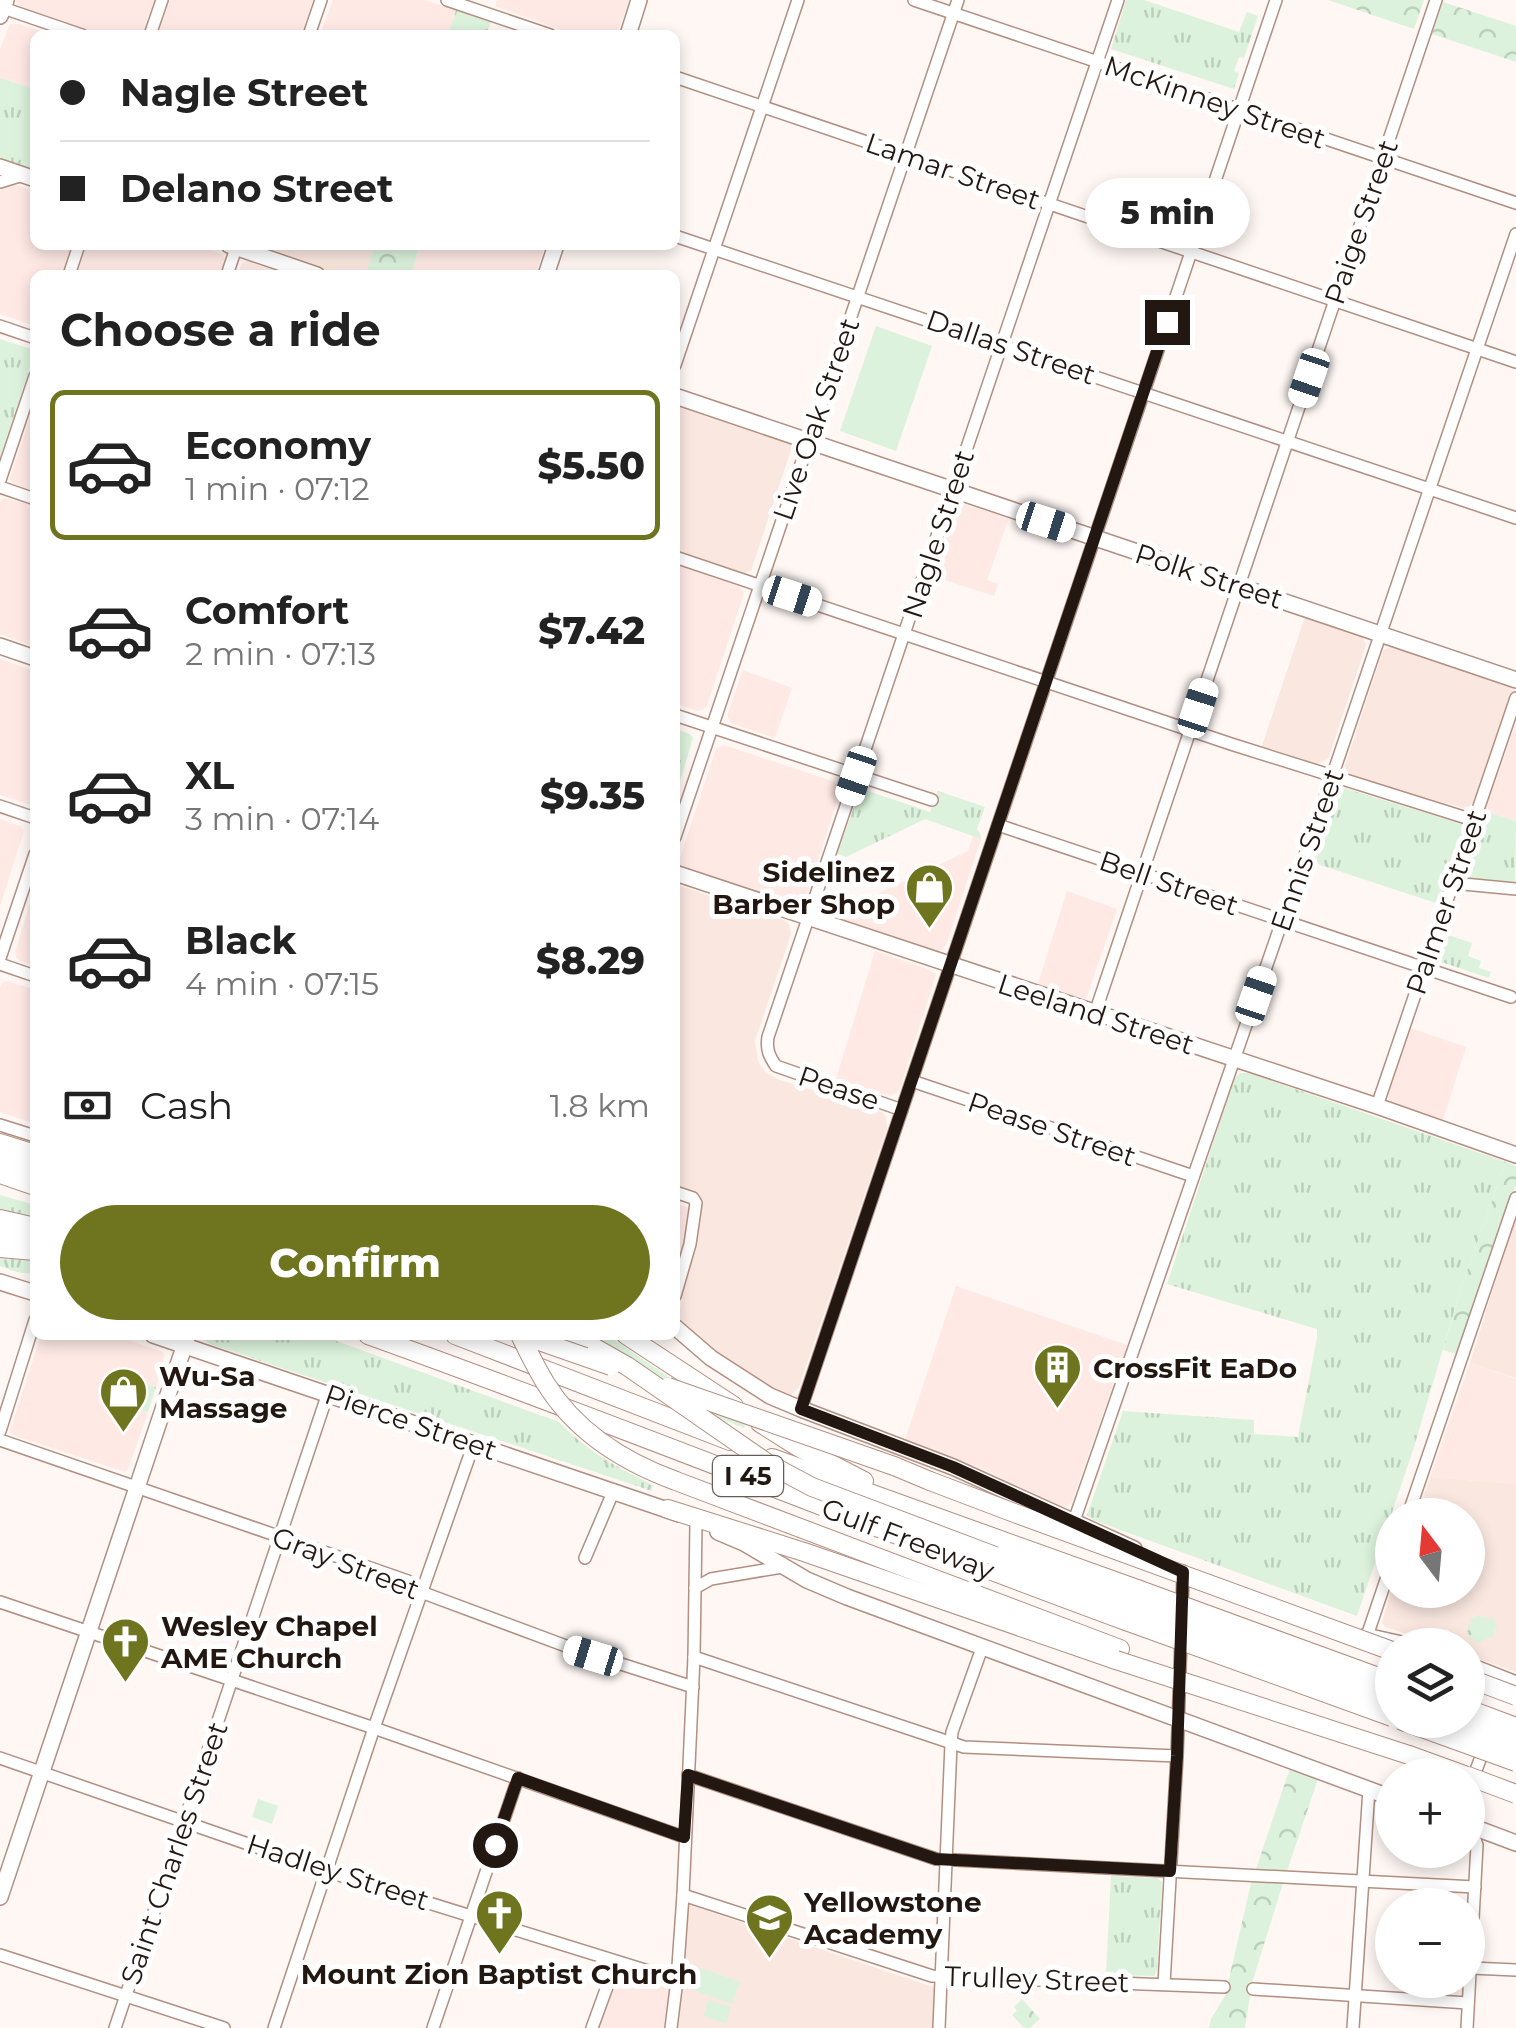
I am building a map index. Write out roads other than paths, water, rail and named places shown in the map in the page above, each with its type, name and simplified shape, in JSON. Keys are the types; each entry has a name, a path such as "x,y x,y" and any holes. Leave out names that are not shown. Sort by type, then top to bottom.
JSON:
{"highway":[{"path":"0,1143 30,1152"},
{"path":"0,1160 30,1169"},
{"path":"0,1174 30,1184"},
{"path":"0,1219 30,1226"},
{"path":"0,1233 30,1237"},
{"path":"0,1248 30,1251"},
{"name":"Gulf Freeway","path":"382,1340 544,1398 923,1546 1375,1677"},
{"name":"Gulf Freeway","path":"468,1340 794,1467 908,1506 1375,1710"},
{"path":"524,1340 545,1383 565,1410 633,1464 1118,1654"},
{"path":"535,1340 894,1466 1375,1645"},
{"name":"Gulf Freeway","path":"579,1340 644,1377 767,1464 812,1487 1375,1694"},
{"path":"634,1340 798,1447 908,1506"},
{"path":"654,1340 694,1380"},
{"path":"668,1509 1118,1654 1417,1758"},
{"path":"1485,1681 1514,1687"},
{"path":"1485,1715 1516,1726"},
{"path":"1485,1734 1516,1745"},
{"name":"Gulf Freeway","path":"1449,1738 1516,1762"},
{"path":"1485,1783 1516,1794"}],"main road":[{"path":"630,30 640,0"},
{"path":"0,167 29,177"},
{"path":"245,250 303,270"},
{"name":"Polk Street","path":"680,398 1516,680"},
{"path":"0,646 30,656"},
{"name":"Leeland Street","path":"680,875 1516,1155"},
{"path":"0,1282 30,1292"},
{"path":"680,1331 740,1378 801,1409 953,1467 1183,1572 1375,1638"},
{"path":"0,1897 186,1340"},
{"name":"Pierce Street","path":"186,1340 328,1394 668,1509 744,1543 782,1567 847,1597 1375,1792"},
{"path":"1485,1673 1514,1687"},
{"path":"1485,1830 1516,1843"}],"street":[{"path":"152,30 162,0"},
{"path":"311,30 321,0"},
{"path":"447,0 535,30"},
{"path":"680,351 798,0"},
{"name":"McKinney Street","path":"914,0 1516,203"},
{"name":"Live Oak Street","path":"680,822 958,0"},
{"name":"Nagle Street","path":"776,1066 769,1056 768,1036 1118,0"},
{"path":"801,1409 1276,0"},
{"name":"Paige Street","path":"1095,1013 1436,0"},
{"path":"3,8 67,30"},
{"name":"Lamar Street","path":"680,79 1516,362"},
{"path":"0,182 29,177"},
{"name":"Ennis Street","path":"1074,1522 1516,234"},
{"name":"Dallas Street","path":"680,238 1516,518"},
{"path":"0,326 30,336"},
{"path":"30,391 0,484 30,497"},
{"path":"680,560 1473,820"},
{"name":"Palmer Street","path":"1377,1106 1516,698"},
{"path":"680,716 932,800"},
{"path":"0,806 30,816"},
{"name":"Bell Street","path":"998,826 1511,998"},
{"path":"30,869 0,961 30,974"},
{"path":"1453,883 1516,889"},
{"name":"Pease","path":"776,1066 902,1110"},
{"name":"Pease Street","path":"912,1081 1193,1176"},
{"path":"0,1125 30,1134"},
{"path":"680,1194 696,1202 680,1279"},
{"path":"1414,1498 1516,1198"},
{"path":"0,1430 30,1336"},
{"name":"Saint Charles Street","path":"115,2028 328,1394"},
{"name":"Gray Street","path":"0,1440 408,1581 421,1592 574,1650 692,1687"},
{"path":"274,2028 474,1443"},
{"path":"585,1558 614,1490"},
{"path":"670,2028 683,1895 696,1523"},
{"path":"695,1588 711,1579 782,1567"},
{"path":"1164,1984 1183,1572"},
{"path":"0,1602 684,1837"},
{"path":"1368,1636 1377,1608"},
{"path":"939,2028 950,1744 982,1648"},
{"path":"694,1656 964,1748 1177,1756"},
{"path":"1483,1758 1514,1687"},
{"name":"Hadley Street","path":"0,1758 326,1871 677,1980"},
{"path":"688,1775 936,1859 1475,1887 1475,1868"},
{"path":"433,2028 518,1778"},
{"path":"1353,2028 1368,1789"},
{"name":"Trulley Street","path":"683,1895 923,1974 1224,1988"},
{"path":"0,1954 224,2028"},
{"path":"592,2028 616,1962"},
{"path":"1485,1969 1516,1970"},
{"path":"1253,1989 1468,2003"},
{"path":"1467,2028 1468,1998"}],"place":[{"name":"Sidelinez Barber Shop","path":"930,930"},
{"name":"CrossFit EaDo","path":"1058,1410"},
{"name":"Wu-Sa Massage","path":"124,1434"},
{"name":"Wesley Chapel AME Church","path":"126,1684"},
{"name":"Mount Zion Baptist Church","path":"499,1956"},
{"name":"Yellowstone Academy","path":"769,1960"}]}
